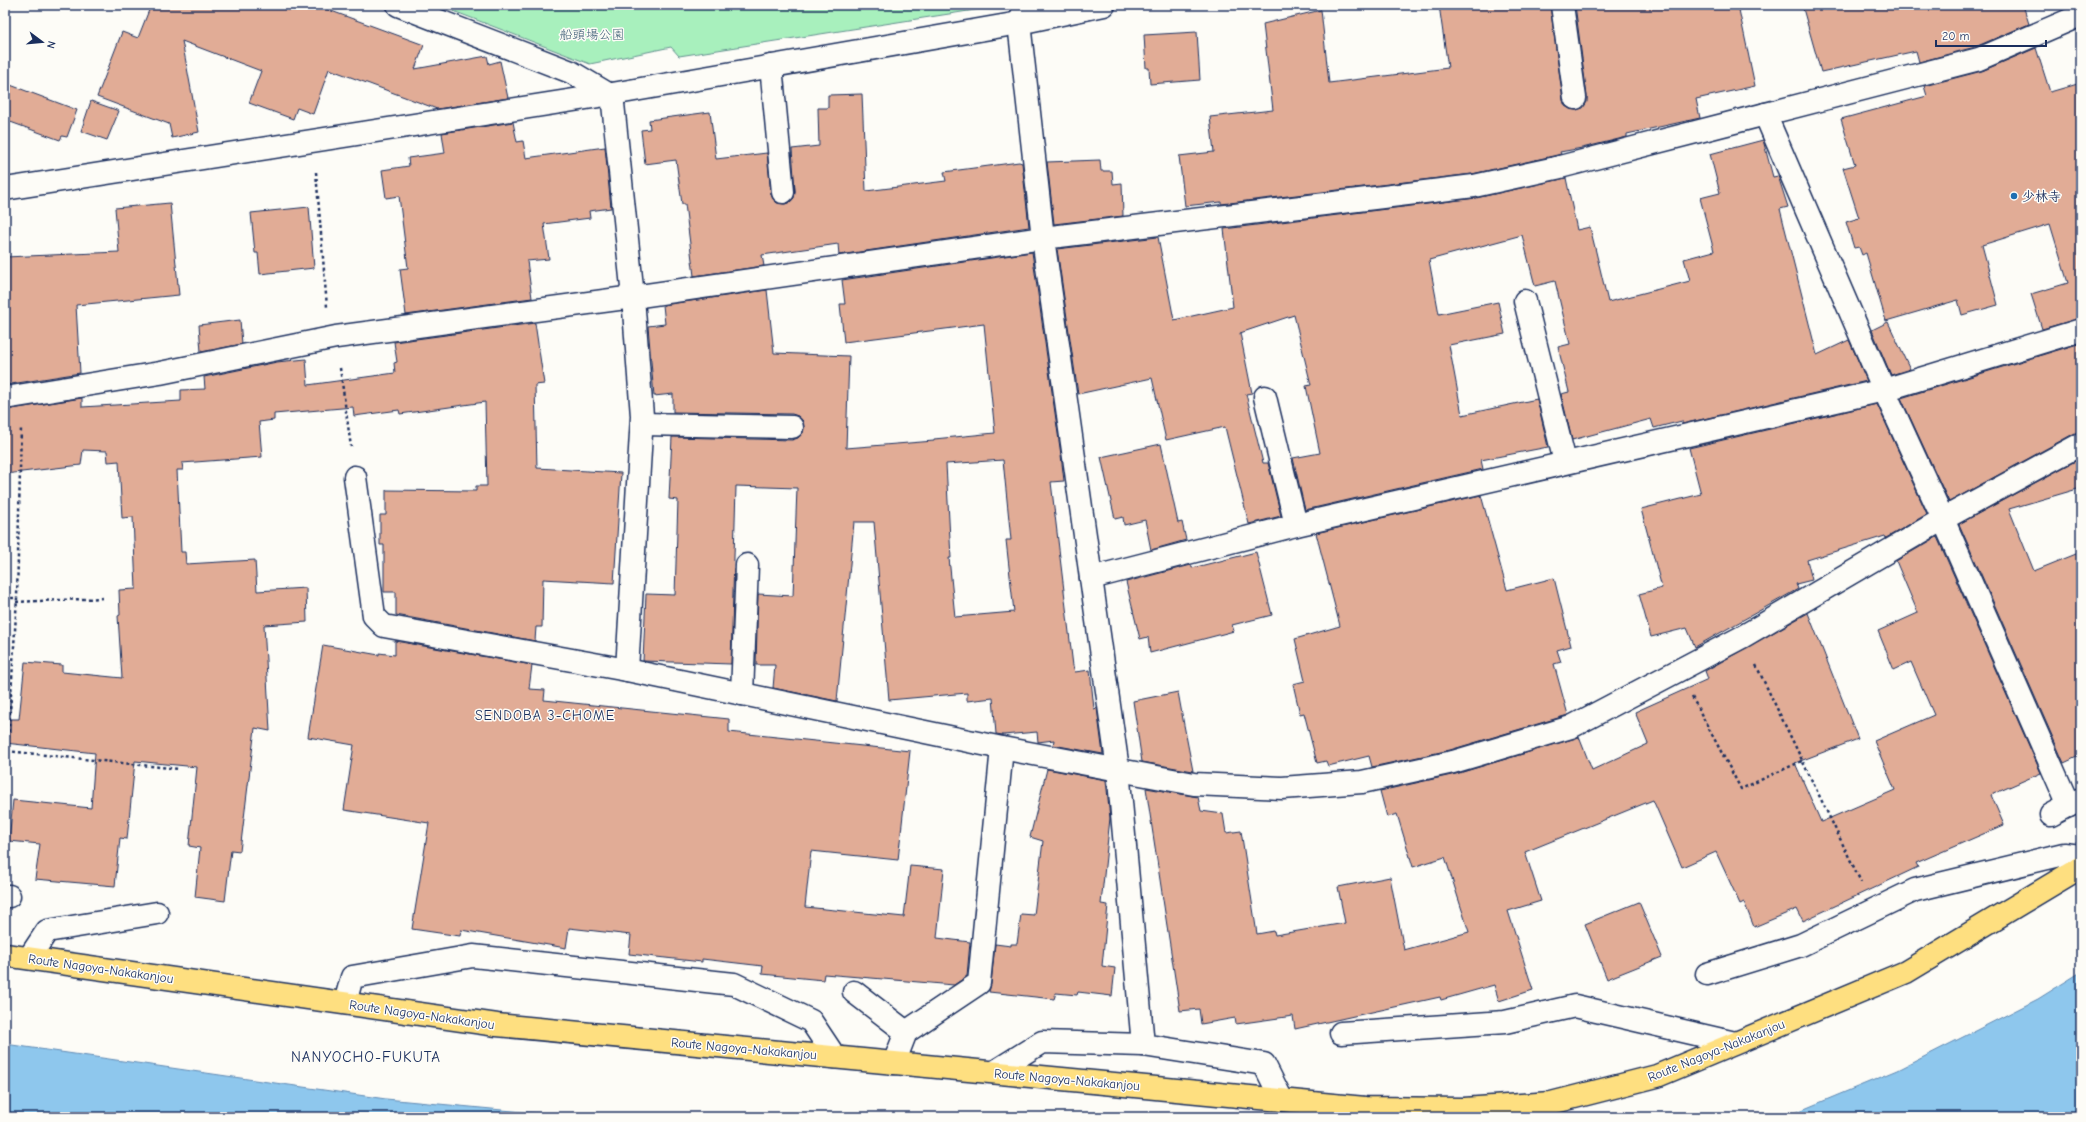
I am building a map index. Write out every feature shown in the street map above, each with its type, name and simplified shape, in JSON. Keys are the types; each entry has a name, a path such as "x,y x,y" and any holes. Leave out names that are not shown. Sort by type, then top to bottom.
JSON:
{"main road":[{"name":"Route Nagoya-Nakakanjou","path":"5,955 497,1025 1365,1108 1464,1109 1551,1103 1657,1076 1906,972 2081,867"}],"street":[{"path":"398,5 571,72 610,94"},
{"path":"5,189 610,94 771,66 1022,14 1104,5"},
{"path":"1562,5 1574,98"},
{"path":"1022,14 1043,238 1118,769 1143,1045"},
{"path":"14,397 160,373 333,338 633,298 1043,238 1474,186 1556,168 1979,59 2081,16"},
{"path":"771,66 784,192"},
{"path":"610,94 633,298 642,424 627,670"},
{"path":"1766,114 1884,390 1943,519 2067,807"},
{"path":"1524,301 1565,462"},
{"path":"1091,578 1296,524 1884,390 2081,330"},
{"path":"1265,397 1296,524"},
{"path":"642,424 792,427"},
{"path":"354,477 374,616 384,626 627,670 1002,748 1194,784 1282,788 1362,782 1453,762 1570,727 1742,637 1943,519 2081,444"},
{"path":"742,694 746,565"},
{"path":"894,1062 906,1032 979,983 1002,748"},
{"path":"1707,974 1801,945 1914,890 2064,854 2081,856"},
{"path":"29,958 47,931 156,913"},
{"path":"345,1003 352,977 473,956 734,984 811,1021 835,1057"},
{"path":"854,992 906,1032"},
{"path":"1341,1033 1505,1022 1575,1006 1735,1043"},
{"path":"994,1072 1042,1042 1143,1045 1264,1064 1282,1100"}],"path":[{"path":"313,140 333,338 354,477"},
{"path":"5,792 17,600 14,397"},
{"path":"5,598 17,600 105,598"},
{"path":"1742,637 1874,909"},
{"path":"1679,671 1742,789 1802,761"},
{"path":"7,751 179,769"}],"green space":[{"name":"船頭場公園","path":"438,5 997,5 994,7 679,56 671,47 590,64"}],"water":[{"path":"2081,972 2081,1117 1785,1117 1898,1070 2038,999"},
{"path":"5,1044 386,1099 576,1117 5,1117"}],"building":[{"path":"151,5 315,5 424,45 415,69 487,56 489,64 500,61 508,98 437,109 329,69 313,114 297,108 293,119 249,103 261,71 182,41 199,132 172,138 169,124 97,97 122,32 138,38"},
{"path":"1439,5 1550,5 1563,100 1565,106 1576,110 1583,108 1587,102 1587,96 1575,5 1738,5 1755,86 1696,99 1700,118 1627,134 1627,137 1560,152 1561,154 1553,156 1472,174 1221,204 1221,202 1185,206 1179,156 1214,152 1210,117 1273,110 1263,24 1321,10 1329,83 1448,68"},
{"path":"1802,5 2023,5 2029,24 1975,47 1919,62 1916,51 1821,72"},
{"path":"1197,32 1200,80 1150,84 1149,68 1146,68 1144,35"},
{"path":"2036,48 2050,92 2081,83 2081,318 2042,329 2031,294 2068,283 2050,224 1982,245 1998,305 1962,315 1958,300 1886,321 1866,253 1862,255 1859,247 1854,248 1846,222 1859,218 1843,168 1855,165 1841,119 1927,96 1924,86 1982,71"},
{"path":"5,83 77,110 67,137 62,136 60,140 5,120"},
{"path":"862,94 866,191 946,181 944,172 1019,162 1022,163 1029,227 839,255 838,244 762,255 764,266 694,276 685,204 682,204 676,160 645,164 641,130 650,129 649,120 710,112 716,159 767,153 771,194 777,203 785,204 794,198 795,191 792,149 819,146 818,108 828,108 828,95"},
{"path":"91,101 119,111 107,140 81,131"},
{"path":"513,122 517,142 523,141 526,158 605,147 611,208 589,211 590,218 544,224 549,259 527,261 532,298 406,315 400,269 408,268 399,196 386,198 382,170 409,166 408,158 445,153 442,133"},
{"path":"1763,140 1773,177 1778,176 1788,207 1780,209 1817,355 1849,340 1867,381 1682,424 1682,421 1654,428 1651,419 1572,440 1561,394 1569,392 1558,347 1570,344 1555,281 1535,286 1522,235 1429,260 1439,314 1498,302 1505,334 1449,345 1462,415 1537,399 1548,447 1481,460 1483,469 1305,510 1293,458 1320,453 1306,386 1311,385 1294,315 1240,333 1252,393 1246,394 1263,463 1268,463 1281,516 1249,524 1225,427 1166,440 1152,378 1078,394 1057,249 1158,237 1174,320 1233,307 1224,229 1476,198 1566,178 1577,230 1590,227 1608,302 1690,281 1684,259 1714,251 1700,198 1720,193 1710,154"},
{"path":"1100,160 1101,171 1112,171 1113,184 1122,183 1123,216 1054,224 1047,162"},
{"path":"170,203 179,295 76,305 80,373 5,385 5,257 119,252 115,208"},
{"path":"309,207 314,268 260,274 258,253 255,253 251,213"},
{"path":"1032,252 1064,481 1051,482 1073,666 1075,672 1090,670 1094,709 1097,708 1103,754 1053,745 1054,740 1038,742 1037,732 1003,735 996,734 993,698 967,701 967,693 889,700 874,522 854,522 837,701 773,688 775,665 756,665 758,594 793,596 797,488 736,486 731,664 643,661 646,594 675,595 678,500 669,499 672,437 792,440 798,438 803,433 804,428 803,421 798,416 792,414 673,412 673,394 654,396 648,326 665,324 663,305 767,290 774,353 849,356 846,448 934,441 934,439 995,433 984,324 844,342 840,304 845,304 842,280","holes":["1003,460 1011,540 1006,540 1014,612 955,617 949,558 951,558 946,464"]},
{"path":"240,320 242,344 201,352 199,325"},
{"path":"1888,322 1910,369 1891,375 1872,330"},
{"path":"535,323 544,384 535,385 537,468 621,473 614,583 543,579 542,627 536,627 535,641 396,615 396,592 384,592 384,545 380,545 380,515 386,515 386,490 476,491 476,486 487,486 485,402 400,414 399,410 354,416 353,407 274,414 274,420 259,422 262,457 182,463 183,470 177,470 181,552 185,552 186,564 255,560 257,591 306,588 307,622 264,625 270,731 255,728 240,851 231,850 225,901 195,897 200,848 189,846 197,767 135,761 127,839 120,838 115,886 35,879 40,844 9,841 13,800 91,808 95,753 5,743 5,719 19,719 25,662 62,665 62,672 122,678 118,616 120,615 119,590 136,589 133,517 122,518 119,461 108,462 107,451 83,450 81,465 5,474 5,410 82,398 82,407 181,401 181,390 205,389 204,377 277,362 306,359 308,385 395,373 394,363 397,362 394,342"},
{"path":"2081,343 2081,432 2075,433 1949,502 1901,398"},
{"path":"1877,404 1927,514 1886,538 1885,536 1807,560 1812,580 1796,584 1798,589 1695,647 1687,628 1651,637 1639,594 1662,588 1641,509 1701,494 1689,448"},
{"path":"1161,444 1178,523 1182,522 1186,540 1151,550 1145,520 1124,525 1123,517 1115,519 1101,457"},
{"path":"2081,458 2081,488 2009,509 2034,571 2081,552 2081,755 2064,763 1959,524"},
{"path":"1481,495 1507,590 1554,578 1571,646 1557,650 1561,662 1554,664 1568,715 1450,750 1372,767 1369,756 1328,766 1326,761 1317,763 1304,713 1300,714 1293,684 1305,681 1295,639 1340,626 1316,533"},
{"path":"1937,537 2041,773 1991,795 2004,825 1916,863 1918,867 1803,921 1797,909 1754,927 1744,902 1740,904 1716,852 1682,867 1653,800 1525,852 1541,901 1508,911 1533,990 1499,1001 1494,985 1441,1000 1440,997 1295,1029 1293,1016 1236,1024 1235,1018 1201,1024 1199,1009 1180,1011 1146,788 1198,797 1201,811 1223,814 1226,833 1241,831 1257,934 1274,931 1275,935 1345,923 1338,887 1390,877 1404,950 1469,932 1445,857 1413,867 1397,814 1387,817 1380,791 1456,774 1579,737 1592,770 1648,744 1635,712 1708,679 1705,671 1808,613 1858,739 1795,763 1821,822 1895,790 1874,741 1934,715 1911,662 1894,670 1878,631 1918,613 1896,561"},
{"path":"1256,552 1272,615 1232,625 1234,631 1150,653 1148,637 1140,639 1126,582 1191,565 1192,568"},
{"path":"395,641 532,665 529,689 545,690 544,700 729,719 729,732 910,751 898,860 811,851 805,907 904,917 910,866 944,869 937,938 970,942 967,976 954,985 824,974 823,980 762,974 763,966 702,959 702,962 629,954 631,935 569,928 566,948 461,930 460,936 412,929 429,823 344,810 354,745 308,737 323,645 379,655 379,653 395,655"},
{"path":"1178,692 1193,771 1142,762 1133,701"},
{"path":"1047,769 1106,780 1110,818 1101,904 1108,905 1102,966 1115,968 1112,996 1078,992 1077,995 1056,993 1054,999 989,992 995,944 1011,946 1011,944 1017,944 1021,914 1034,915 1043,841 1030,837"},
{"path":"1639,902 1662,957 1607,979 1585,924"}],"place":[{"name":"少林寺","path":"2014,196"}],"district":[{"name":"SENDOBA 3-CHOME","path":"545,715"},
{"name":"NANYOCHO-FUKUTA","path":"366,1057"}]}
